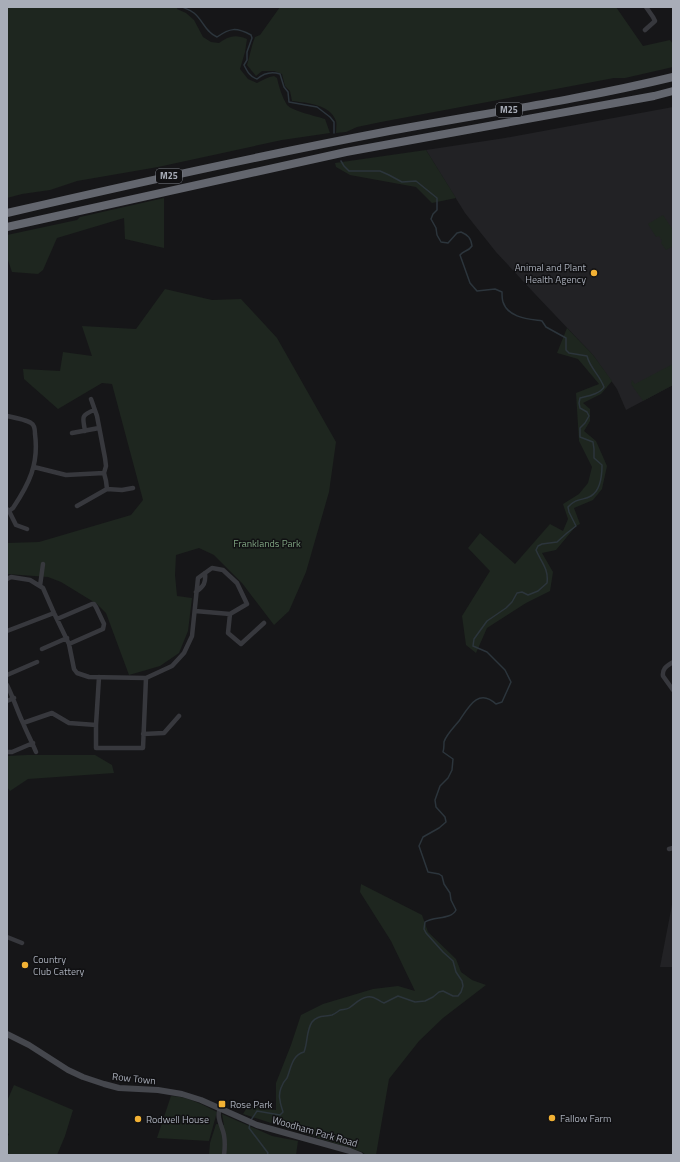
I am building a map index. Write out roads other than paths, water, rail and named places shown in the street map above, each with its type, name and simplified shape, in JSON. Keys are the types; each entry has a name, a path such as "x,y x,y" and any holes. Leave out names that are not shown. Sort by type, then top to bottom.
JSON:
{"highway":[{"name":"M25","path":"7,213 177,174 332,142 596,94 673,78"},
{"name":"M25","path":"7,227 346,152 673,91"}],"street":[{"path":"645,30 655,22 654,17 646,7"},
{"path":"91,399 97,416 106,466 104,473 107,489"},
{"path":"85,431 83,417 85,414 94,410"},
{"path":"7,416 31,423 34,426 36,441 34,467 30,480 13,508 8,510 16,525 27,529"},
{"path":"72,433 99,428"},
{"path":"34,467 66,475 104,473"},
{"path":"77,506 107,489 122,490 133,488"},
{"path":"40,586 43,564"},
{"path":"7,579 30,580 42,588 67,638 74,669 77,673 89,677 146,678 172,666 184,653 192,636 194,612 196,592 198,578 212,568 223,570 237,583 247,604 230,614 194,612"},
{"path":"196,592 203,586 205,573"},
{"path":"57,619 90,604 94,604 96,607 104,624 103,629 69,644"},
{"path":"7,631 54,613"},
{"path":"230,614 228,633 241,644 264,623"},
{"path":"42,650 67,638"},
{"path":"7,675 37,662"},
{"path":"673,662 666,666 663,671 663,676 673,690"},
{"path":"99,677 96,748 143,748 146,678"},
{"path":"7,685 14,698 36,752"},
{"path":"7,701 14,698"},
{"path":"23,723 52,712 69,723 96,725"},
{"path":"143,734 164,733 180,716"},
{"path":"7,752 12,752 33,743"},
{"path":"7,937 22,943"},
{"name":"Row Town","path":"7,1034 29,1045 68,1070 97,1082 119,1088 158,1090 176,1093 201,1100 220,1108"},
{"path":"220,1108 218,1119 224,1134 224,1155"},
{"name":"Woodham Park Road","path":"220,1108 257,1125 360,1155"}],"waterway":[{"path":"182,7 194,13 207,29 217,37 230,30 237,30 251,35 252,38 247,52 247,60 244,65 249,74 257,79 268,73 280,74 284,87 288,92 289,102 317,107 334,122 334,133"},
{"path":"251,1120 257,1111 280,1115 283,1112 280,1103 281,1088 287,1078 294,1059 304,1052 309,1029 312,1022 316,1018 332,1015 340,1010 348,1009 360,1000 367,997 374,997 384,1003 398,996 415,1002 425,1001 443,991 453,996 458,996 461,992 463,986 462,981 456,972 453,961 443,952 424,929 425,922 446,917 454,913 456,910 442,876 428,872 419,846 423,837 439,828 446,822 445,817 436,807 435,800 440,786 448,778 452,770 453,759 443,752 444,742 448,734 474,701 479,698 484,698 490,699 496,704 502,702 511,682 505,670 487,652 473,646 474,639 487,621 506,608 512,602 517,593 522,592 528,595 538,591 547,583 546,570 536,550 538,546 542,544 557,542 576,526 568,507 577,500 591,496 599,486 602,473 602,465 594,458 593,442 580,437 580,428 589,416 587,412 580,408 580,398 597,393 604,387 600,378 590,364 587,356 569,353 566,350 566,338 546,327 542,321 514,315 509,311 503,302 502,292 495,289 477,291 470,283 460,255 472,246 470,239 461,232 457,233 448,243 441,242 431,219 437,210 437,198 416,181 402,182 380,171 349,171 341,161"},
{"path":"250,1124 249,1128 268,1153 267,1155"}],"place":[{"name":"Animal and Plant Health Agency","path":"594,273"},
{"name":"Country Club Cattery","path":"25,965"},
{"name":"Rose Park","path":"222,1104"},
{"name":"Fallow Farm","path":"552,1118"},
{"name":"Rodwell House","path":"138,1119"}],"park label":[{"name":"Franklands Park","path":"267,543"}]}
